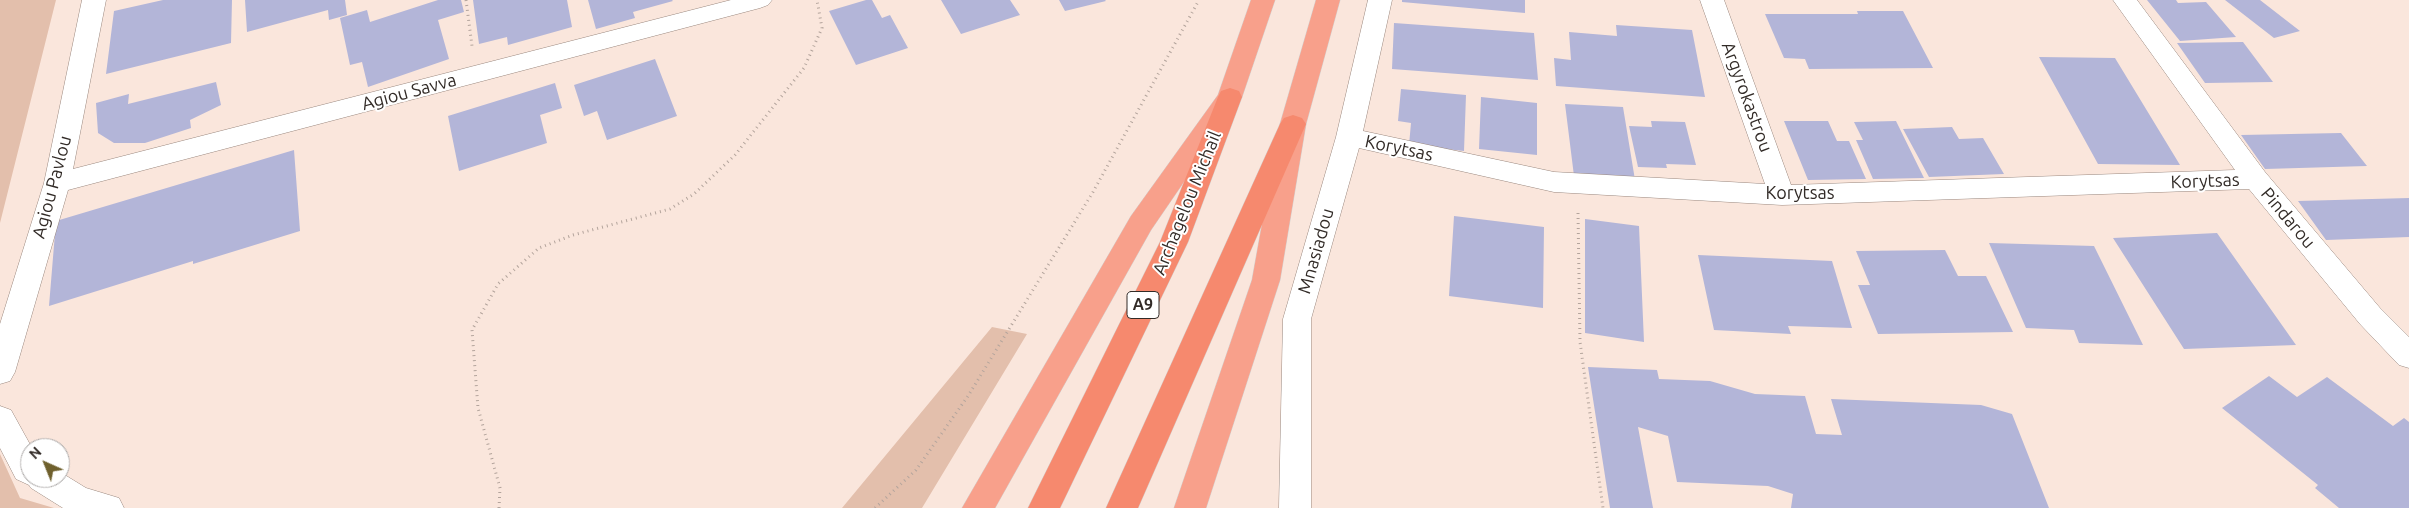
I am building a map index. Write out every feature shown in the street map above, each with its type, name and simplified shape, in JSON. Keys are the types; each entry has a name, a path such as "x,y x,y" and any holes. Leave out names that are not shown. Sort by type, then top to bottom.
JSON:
{"highway":[{"name":"Archagelou Michail","path":"1044,508 1174,242 1230,97 1263,0"},
{"path":"1190,508 1266,280 1293,124 1328,0"},
{"path":"978,508 1141,223 1230,97"},
{"path":"1122,508 1293,124"}],"street":[{"name":"Agiou Pavlou","path":"0,372 57,183 94,0"},
{"name":"Agiou Savva","path":"57,183 760,0"},
{"name":"Mnasiadou","path":"1295,508 1297,319 1349,137 1380,0"},
{"name":"Argyrokastrou","path":"1712,0 1782,195"},
{"name":"Pindarou","path":"2125,0 2256,179 2370,316 2409,356"},
{"name":"Korytsas","path":"1349,137 1554,182 1782,195 2256,179"},
{"path":"0,419 20,456"},
{"path":"58,488 79,501 108,508"}],"path":[{"path":"466,0 476,74"},
{"path":"499,508 500,488 478,408 472,330 498,284 539,248 573,235 670,209 694,194 735,155 804,68 822,28 817,0"},
{"path":"874,508 916,470 968,396 1093,192 1199,0"},
{"path":"1577,184 1580,342 1603,508"}],"shaded area":[{"path":"0,0 56,0 0,223"},
{"path":"992,327 1027,334 922,508 842,508"},
{"path":"0,454 20,498 54,508 0,508"}],"building":[{"path":"163,0 232,0 231,43 106,74 114,11"},
{"path":"245,0 345,0 347,15 329,20 328,10 247,32"},
{"path":"438,0 461,0 464,12 438,20 449,59 368,87 362,62 350,65 340,18 367,10 370,22"},
{"path":"473,0 567,0 572,27 508,45 507,37 479,44"},
{"path":"588,0 673,1 633,12 635,18 596,29"},
{"path":"872,0 882,18 890,15 908,48 856,65 829,11"},
{"path":"941,0 1010,0 1020,15 961,34"},
{"path":"1059,0 1105,0 1106,1 1065,11"},
{"path":"1402,0 1525,0 1525,13 1402,2"},
{"path":"2147,0 2176,0 2178,3 2206,2 2236,37 2180,41"},
{"path":"2225,0 2260,0 2300,31 2274,38"},
{"path":"1857,11 1903,11 1933,68 1809,69 1805,59 1784,58 1765,14 1858,14"},
{"path":"1394,23 1534,33 1538,80 1392,69"},
{"path":"1616,25 1692,30 1705,97 1556,86 1554,58 1571,60 1569,32 1617,36"},
{"path":"2243,42 2273,82 2205,83 2177,43"},
{"path":"2039,57 2115,58 2180,165 2098,164"},
{"path":"655,59 677,116 607,140 597,111 584,116 574,85"},
{"path":"216,82 221,105 190,120 191,128 145,143 114,143 98,133 96,103 129,94 128,104"},
{"path":"555,83 562,108 540,115 547,143 459,171 448,116"},
{"path":"1401,89 1466,95 1464,151 1409,145 1411,123 1398,121"},
{"path":"1481,97 1537,103 1537,155 1479,149"},
{"path":"1565,104 1623,107 1635,180 1574,176"},
{"path":"1651,121 1685,122 1696,165 1666,164 1667,168 1638,167 1629,126 1652,127"},
{"path":"1784,121 1828,121 1837,141 1849,141 1866,179 1808,180"},
{"path":"1896,121 1924,178 1873,179 1856,140 1863,140 1854,122"},
{"path":"1952,127 1959,139 1983,138 2004,174 1929,177 1903,129"},
{"path":"2341,133 2367,166 2265,169 2241,135"},
{"path":"294,150 300,231 193,264 193,261 49,306 56,221"},
{"path":"2409,198 2409,237 2326,240 2298,201"},
{"path":"1454,216 1544,227 1543,308 1449,296"},
{"path":"1585,219 1639,226 1644,342 1585,333"},
{"path":"2217,233 2296,345 2184,349 2113,238"},
{"path":"1989,243 2094,246 2143,345 2079,343 2074,330 2026,328"},
{"path":"1945,250 1958,276 1986,276 2013,332 1878,334 1858,285 1870,285 1856,251"},
{"path":"1698,255 1832,261 1852,328 1788,326 1791,334 1714,330"},
{"path":"1588,367 1657,370 1659,379 1710,381 1755,394 1805,396 1816,434 1842,435 1831,399 1981,405 2012,414 2049,508 1791,508 1793,494 1768,486 1677,482 1668,436 1638,427 1653,508 1610,508"},
{"path":"2269,376 2297,397 2327,377 2393,426 2404,418 2409,422 2409,508 2339,508 2315,488 2318,485 2222,408"}]}
